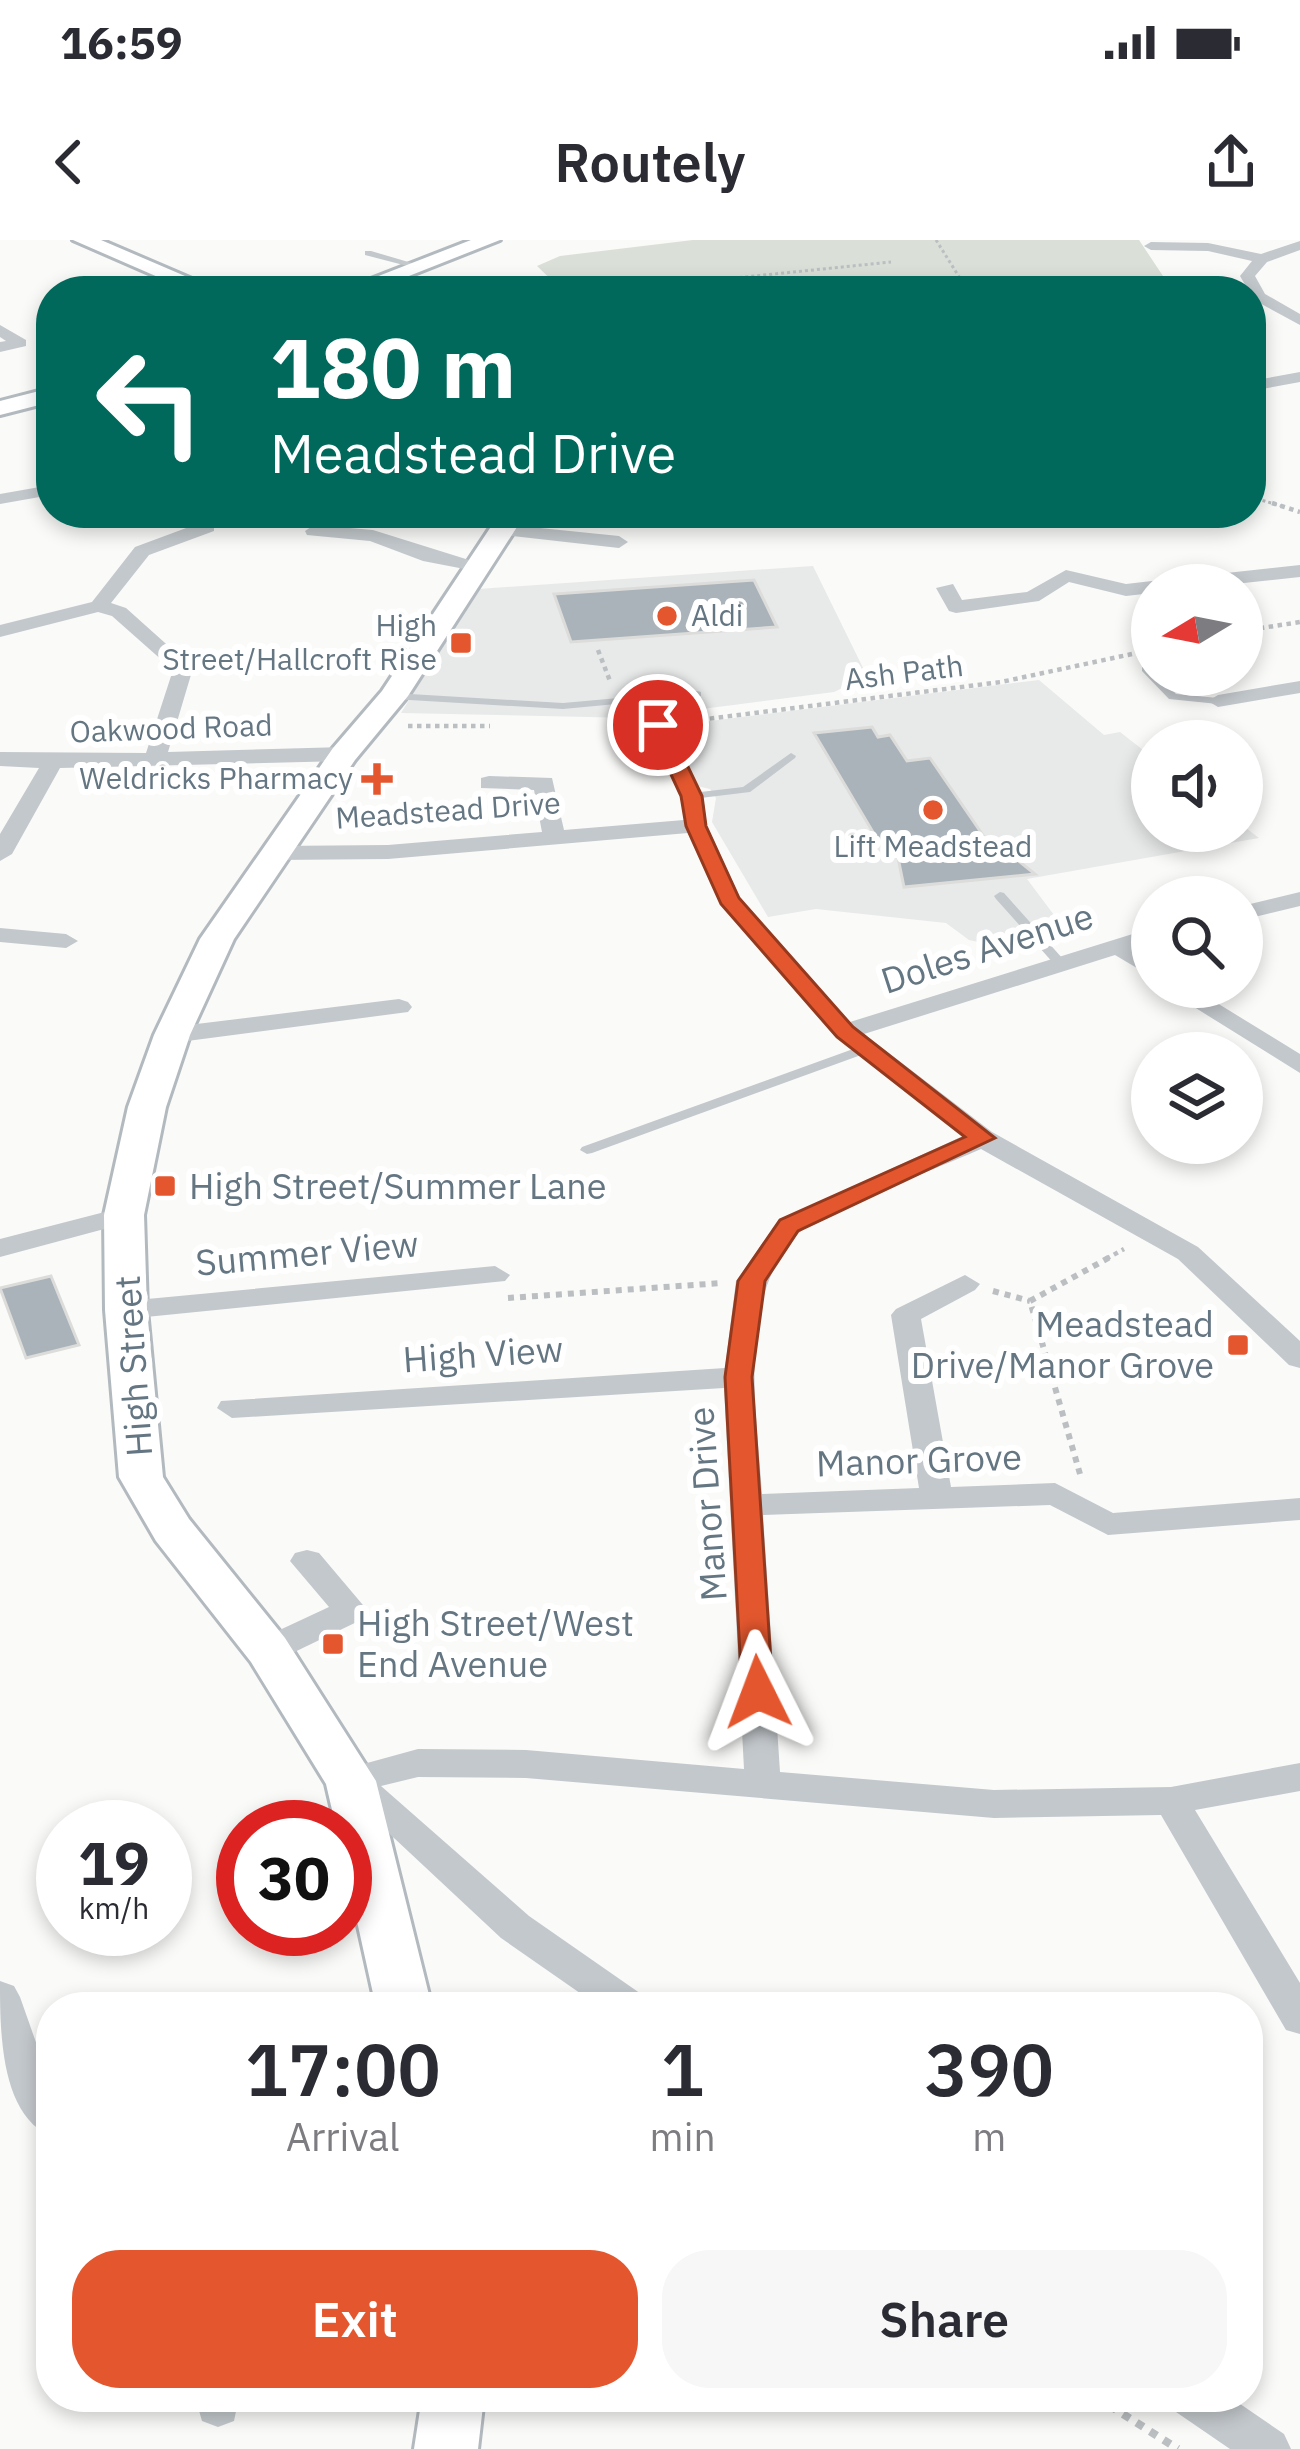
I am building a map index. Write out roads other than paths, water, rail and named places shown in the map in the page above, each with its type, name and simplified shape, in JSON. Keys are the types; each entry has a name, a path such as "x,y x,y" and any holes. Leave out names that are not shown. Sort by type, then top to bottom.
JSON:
{"main road":[{"path":"83,240 172,276"},
{"path":"391,276 490,240"},
{"path":"0,408 36,399"},
{"name":"High Street","path":"400,1992 351,1781 268,1650 172,1530 141,1477 126,1310 124,1215 147,1107 172,1036 217,939 344,754 393,696 502,528"},
{"path":"446,2449 451,2412"}],"street":[{"path":"1247,276 1262,259 1300,245"},
{"path":"1151,246 1208,247 1262,259"},
{"path":"1266,300 1300,297"},
{"path":"1266,302 1300,320"},
{"path":"0,330 20,343 0,347"},
{"path":"1266,384 1300,377"},
{"path":"1266,388 1300,402"},
{"path":"0,500 36,493"},
{"path":"99,606 131,557 146,543 204,528"},
{"path":"544,528 619,542"},
{"path":"314,531 373,536 430,556 475,565"},
{"path":"1263,576 1300,572"},
{"path":"946,588 956,608 1032,597 1066,576 1131,589"},
{"path":"0,631 99,606 119,613 183,668 184,683 160,730 155,760"},
{"path":"1218,701 1300,687"},
{"path":"658,725 692,796 696,826 729,900 856,1040 982,1138 1188,1252 1300,1358"},
{"name":"Oakwood Road","path":"0,759 52,762 344,754"},
{"path":"0,854 52,762"},
{"path":"489,783 544,783 554,838"},
{"name":"Meadstead Drive","path":"276,853 388,852 696,826"},
{"path":"1263,909 1300,899"},
{"path":"0,934 66,941"},
{"name":"Doles Avenue","path":"856,1040 1060,962 1131,940"},
{"path":"1116,944 1131,955"},
{"path":"172,1036 399,1007"},
{"path":"1208,1008 1300,1065"},
{"name":"Manor Drive","path":"763,1786 739,1377 752,1281 789,1226 982,1138"},
{"path":"0,1248 124,1215"},
{"name":"Summer View","path":"126,1310 495,1274"},
{"path":"937,1498 906,1316 965,1284"},
{"name":"High View","path":"232,1408 739,1377"},
{"name":"Manor Grove","path":"747,1505 1054,1493 1108,1524 1300,1509"},
{"path":"268,1650 351,1611 307,1561"},
{"path":"351,1781 418,1763 504,1763 994,1804 1171,1801 1300,1777"},
{"path":"351,1781 515,1927 608,1992"},
{"path":"1171,1801 1300,2018"},
{"path":"0,1997 25,2080 36,2096"},
{"path":"1214,2412 1268,2449"}],"lane":[{"path":"368,253 418,266"},
{"path":"393,696 563,706 697,694"},
{"path":"1172,696 1218,701"},
{"path":"692,796 746,790 791,756"},
{"path":"1000,896 1060,962"},
{"path":"587,1150 856,1040"}],"place":[{"name":"Aldi","path":"667,616"},
{"name":"High Street/Hallcroft Rise","path":"461,643"},
{"name":"Weldricks Pharmacy","path":"377,779"},
{"name":"Lift Meadstead","path":"933,810"},
{"name":"High Street/Summer Lane","path":"165,1186"},
{"name":"Meadstead Drive/Manor Grove","path":"1238,1345"},
{"name":"High Street/West End Avenue","path":"333,1644"}]}
